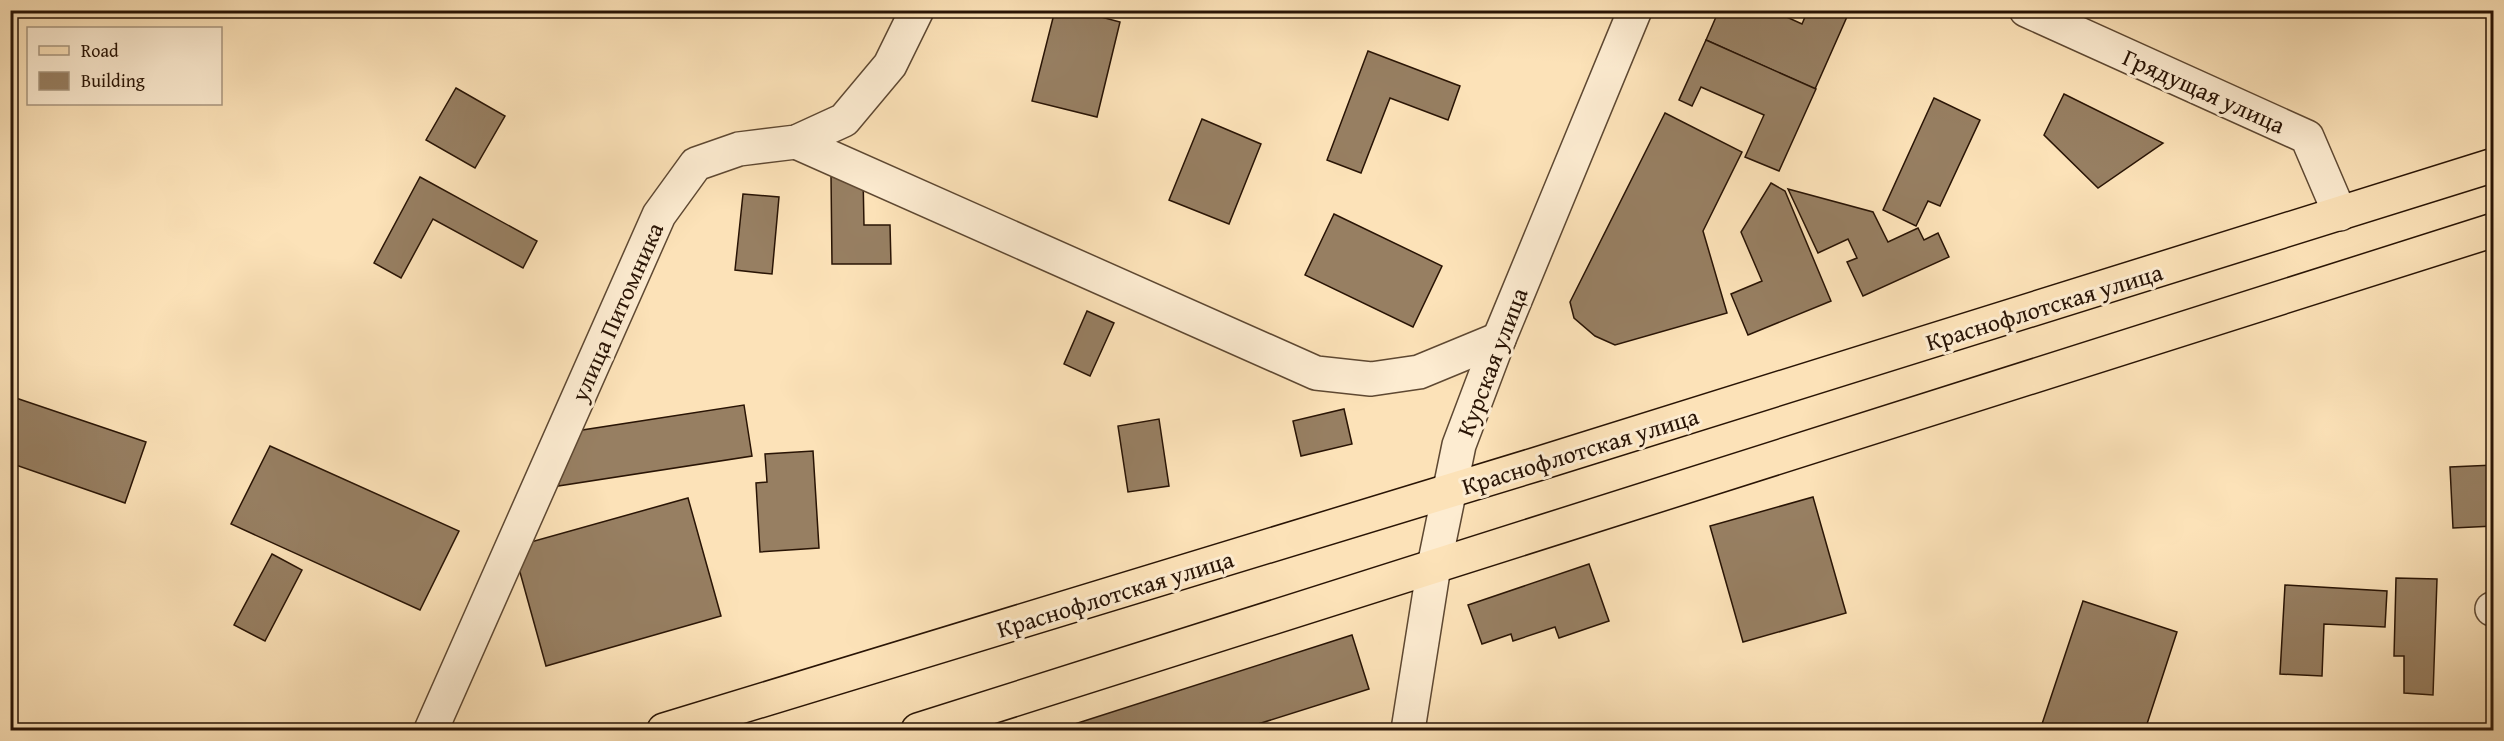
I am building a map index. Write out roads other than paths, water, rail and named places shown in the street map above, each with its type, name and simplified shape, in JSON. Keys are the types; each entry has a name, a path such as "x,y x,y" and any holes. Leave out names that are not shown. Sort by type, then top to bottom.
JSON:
{"main road":[{"name":"Краснофлотская улица","path":"664,730 1448,492 2493,165"},
{"path":"918,730 2493,230"}],"street":[{"name":"улица Питомника","path":"431,730 659,215 696,164 739,149 796,142 844,120 890,65 918,10"},
{"name":"Курская улица","path":"1408,730 1434,566 1459,445 1499,339 1635,10"},
{"name":"Грядущая улица","path":"2026,10 2307,137 2340,214"},
{"path":"796,142 1316,373 1371,379 1419,372 1499,339"}]}
